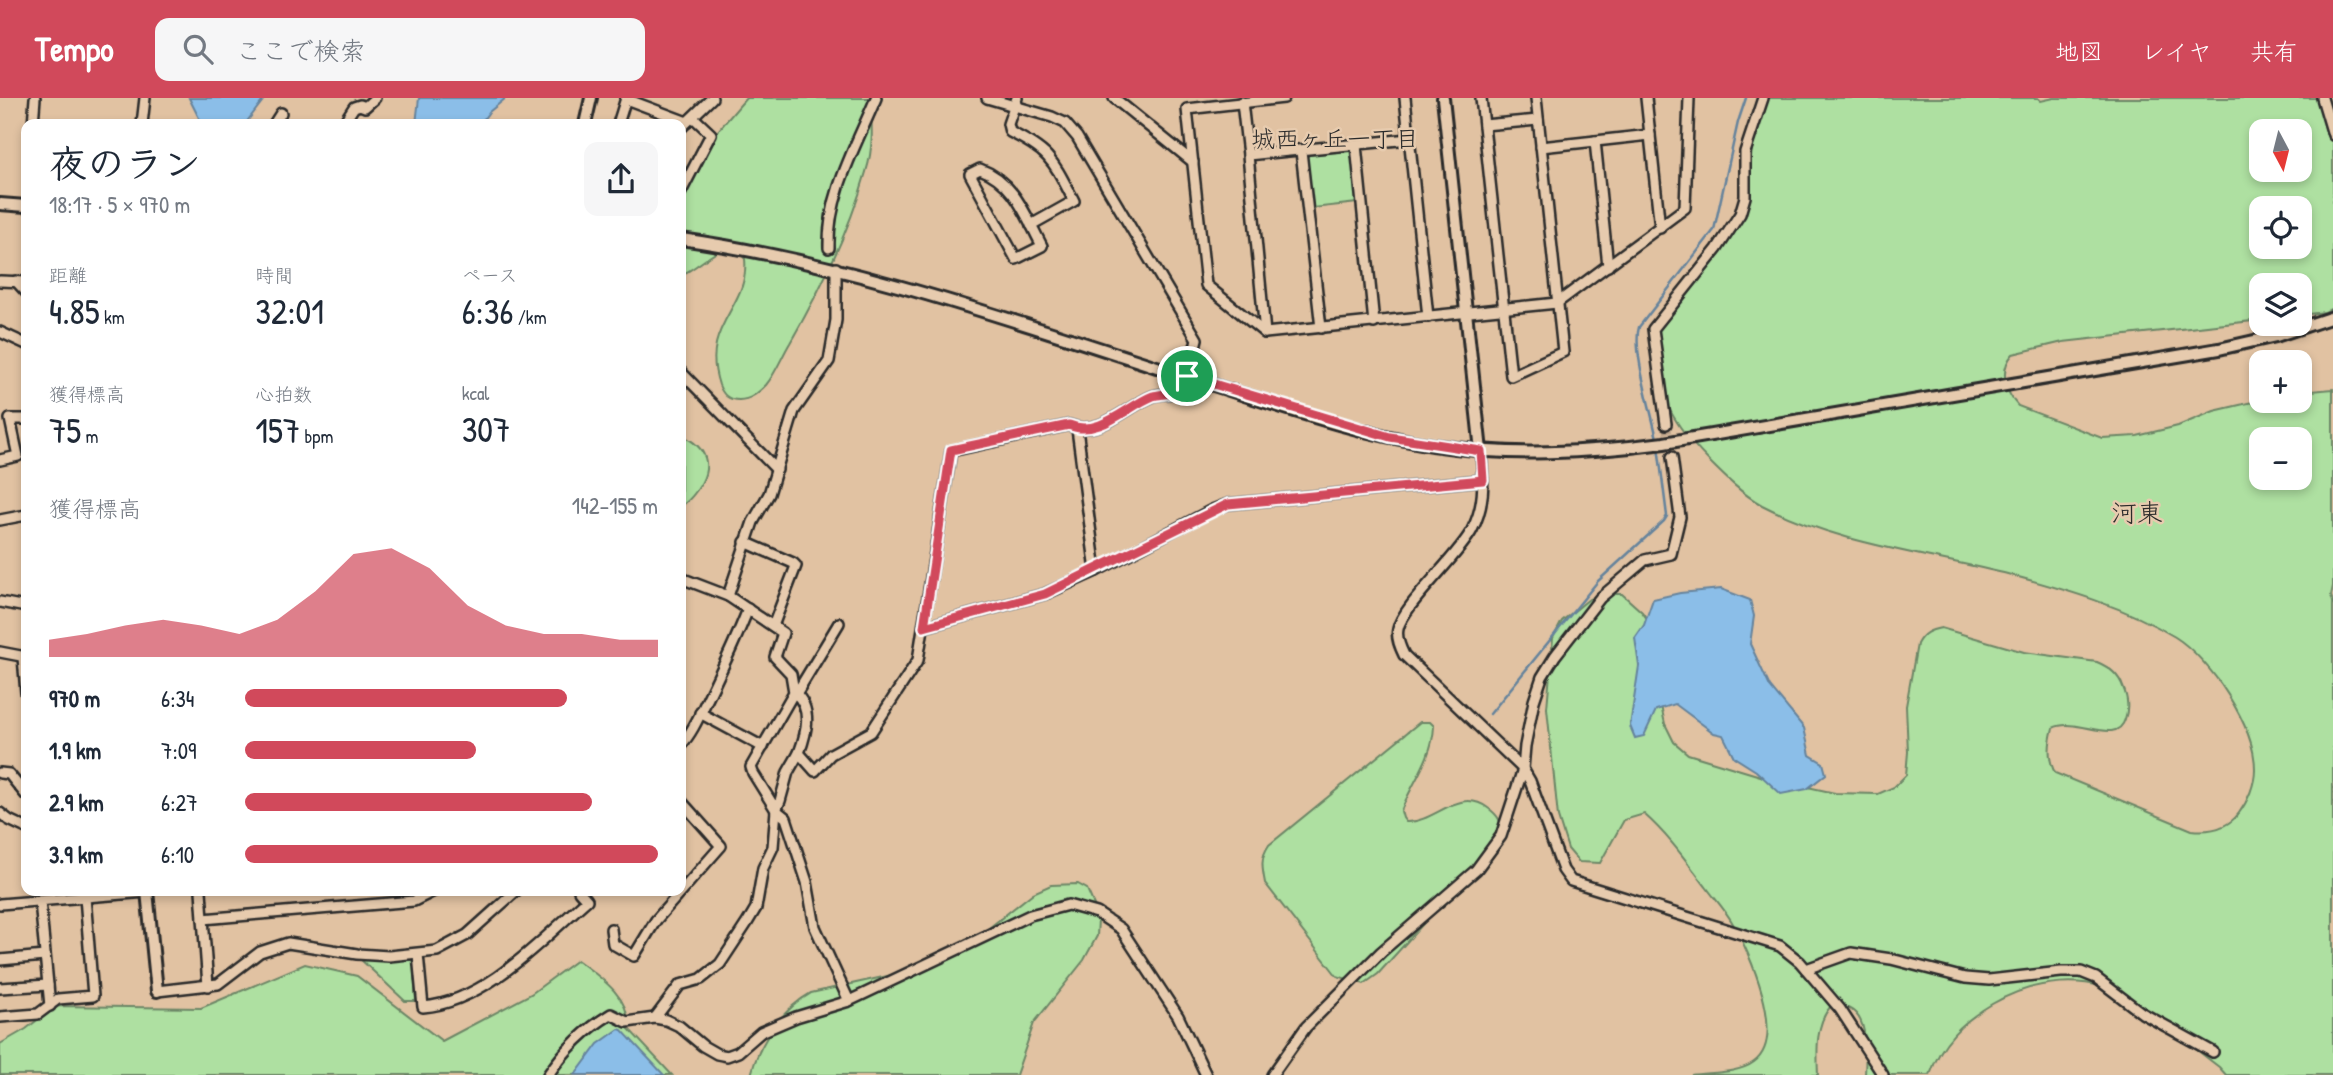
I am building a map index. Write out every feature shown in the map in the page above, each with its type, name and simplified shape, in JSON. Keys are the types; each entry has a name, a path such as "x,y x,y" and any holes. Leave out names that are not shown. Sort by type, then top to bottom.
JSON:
{"street":[{"path":"33,119 35,98"},
{"path":"143,119 145,98"},
{"path":"347,119 354,107 365,107 374,98"},
{"path":"586,119 591,98"},
{"path":"686,182 711,134 687,122 712,98"},
{"path":"829,248 828,226 832,206 876,98"},
{"path":"799,753 815,771 831,754 871,732 918,660 951,450 1069,425 1077,429 1097,426 1150,398 1178,392 1187,376 1197,339 1077,137 1065,123 1015,102 988,98"},
{"path":"1114,98 1193,162"},
{"path":"1186,98 1206,285 1265,333 1557,303 1685,208 1689,98"},
{"path":"1187,108 1284,98"},
{"path":"1405,98 1428,317"},
{"path":"1443,98 1484,494 1472,530 1402,618 1397,635 1404,655 1523,769 1563,870 1571,881 1780,946 1806,969 1840,1009 1882,1075"},
{"path":"1481,98 1511,376 1563,352 1536,98"},
{"path":"1646,98 1660,228"},
{"path":"1666,424 1653,329 1717,249 1740,214 1745,197 1745,152 1763,98"},
{"path":"2322,98 2333,135"},
{"path":"620,119 626,99 679,119"},
{"path":"1015,102 1008,124 1010,132 1041,148 1054,162 1074,201 1031,225"},
{"path":"1242,102 1265,333"},
{"path":"277,119 281,113"},
{"path":"1484,125 1538,120"},
{"path":"1541,147 1650,135"},
{"path":"1248,155 1409,139"},
{"path":"1595,141 1608,267"},
{"path":"1356,145 1374,323"},
{"path":"1301,150 1321,328"},
{"path":"980,169 993,173 1006,183 1031,225 1042,246 1016,259 970,174 980,169"},
{"path":"0,205 21,206"},
{"path":"686,240 741,247 881,280 1390,437 1481,451 1530,454 1571,453 1664,443 2207,352 2276,336 2333,317"},
{"path":"728,596 753,522 769,494 794,411 829,361 836,320 836,268"},
{"path":"0,281 21,282"},
{"path":"16,281 21,286"},
{"path":"0,332 21,342"},
{"path":"686,377 777,470"},
{"path":"0,460 18,456 10,419 21,419"},
{"path":"1077,429 1096,571"},
{"path":"1272,1075 1306,1027 1324,1008 1381,952 1476,870 1501,836 1523,769 1534,701 1542,677 1600,598 1645,561 1671,554 1680,517 1672,457"},
{"path":"924,627 1045,594 1228,504 1483,480"},
{"path":"0,520 21,516"},
{"path":"745,542 796,566 773,626"},
{"path":"655,1018 680,985 701,979 720,964 755,908 763,868 773,847 776,810 788,772 799,753 807,723 804,702 795,693 790,674 775,657 783,634 728,596 686,580"},
{"path":"0,602 21,606"},
{"path":"686,740 748,609"},
{"path":"839,624 751,768 776,810 786,818 807,882 815,927 849,1001"},
{"path":"0,652 21,656"},
{"path":"700,713 763,747"},
{"path":"0,774 9,775 21,789"},
{"path":"686,807 721,846 686,878"},
{"path":"0,813 21,826"},
{"path":"0,904 76,896"},
{"path":"0,1017 38,1014 58,999 93,996 91,896"},
{"path":"148,896 157,991 218,985 260,952 288,943 364,955 437,951 453,944 510,896"},
{"path":"201,896 208,986"},
{"path":"203,919 414,901 424,896"},
{"path":"418,954 422,1007 438,1006 455,1000 501,974 587,900 583,896"},
{"path":"611,929 613,944 634,956 673,896"},
{"path":"40,901 50,1006"},
{"path":"548,1075 586,1032 611,1014 627,1022 655,1018 679,1026 703,1046 727,1056 738,1052 761,1032 796,1017 849,1001 1030,915 1059,906 1079,907 1107,918 1121,929 1178,1016 1206,1075"},
{"path":"1806,969 1851,953 1891,959 1965,978 1989,980 2061,971 2081,972 2096,978 2142,1013 2213,1052"},
{"path":"0,960 45,956"},
{"path":"0,988 48,985"}],"green space":[{"path":"746,98 870,98 872,135 869,163 843,238 770,380 754,396 747,399 735,400 722,392 715,364 715,347 740,291 745,259 737,250 725,249 686,272 686,168"},
{"path":"1765,98 2038,98 2041,101 2054,98 2325,98 2333,120 2333,308 2312,314 2312,273 2249,273 2249,321 2063,342 2013,354 2006,366 2005,380 2018,406 2102,438 2137,436 2249,403 2249,413 2312,413 2312,391 2333,389 2333,1075 2226,1075 2134,1000 2096,985 2060,983 2025,989 1992,1004 1971,1018 1947,1043 1930,1075 1865,1075 1865,1040 1860,1019 1853,1011 1831,1006 1820,1030 1817,1048 1818,1075 1691,1075 1732,1071 1754,1062 1764,1050 1767,1034 1762,994 1747,953 1729,918 1662,831 1644,814 1624,820 1600,863 1579,862 1568,849 1558,817 1547,708 1553,638 1562,621 1589,599 1601,594 1622,594 1642,612 1653,627 1660,701 1665,724 1674,742 1688,754 1767,778 1835,793 1878,794 1894,787 1906,775 1906,706 1917,644 1927,633 1941,628 2024,652 2097,662 2116,675 2125,691 2127,703 2121,727 2114,731 2073,725 2053,728 2050,750 2055,773 2192,830 2218,828 2235,818 2248,798 2255,775 2253,752 2247,733 2228,695 2216,677 2188,647 2156,626 2075,593 2011,575 1853,539 1792,519 1762,505 1709,461 1676,420 1662,392 1656,328 1703,268 1747,197 1754,129"},
{"path":"1349,150 1352,152 1357,203 1313,208 1307,157"},
{"path":"686,438 702,451 706,465 702,481 686,502"},
{"path":"1420,722 1430,722 1434,726 1433,737 1426,759 1401,811 1403,818 1406,822 1417,821 1457,803 1477,802 1497,816 1503,835 1378,974 1364,984 1337,976 1265,883 1263,859 1269,845"},
{"path":"1078,884 1087,889 1094,905 1098,920 1097,936 1084,960 1034,1023 1016,1075 751,1075 773,1028 791,1008 811,993 892,975 960,951 1033,893 1051,885"},
{"path":"358,957 413,960 416,1001 405,1001"},
{"path":"577,960 595,973 619,997 628,1017 628,1028 672,1075 0,1075 0,1044 26,1029 55,1006 201,1008 305,964 357,976 442,1041 531,994"}],"water":[{"path":"189,98 265,98 249,119 200,119"},
{"path":"419,98 506,98 484,119 417,119"},
{"path":"1721,589 1750,600 1754,616 1750,644 1770,687 1804,728 1810,755 1823,763 1826,774 1807,789 1781,794 1756,771 1734,757 1723,735 1714,733 1675,704 1656,710 1644,736 1635,738 1630,726 1639,666 1635,638 1644,625 1653,599"},
{"path":"619,1029 664,1075 575,1075 598,1044"}],"waterway":[{"path":"1657,439 1640,366 1639,327 1714,230 1738,122 1746,98"},
{"path":"1490,714 1598,581 1664,521 1667,516 1658,446"}],"tunnel":[{"path":"1666,424 1672,457"}],"district":[{"name":"城西ヶ丘一丁目","path":"1335,139"},
{"name":"河東","path":"2137,513"}],"route":[{"path":"1187,376 1390,437 1481,451 1483,480 1228,504 1045,594 924,627 951,450 1069,425 1077,429 1097,426 1150,398 1163,393 1178,392 1187,376"}]}
